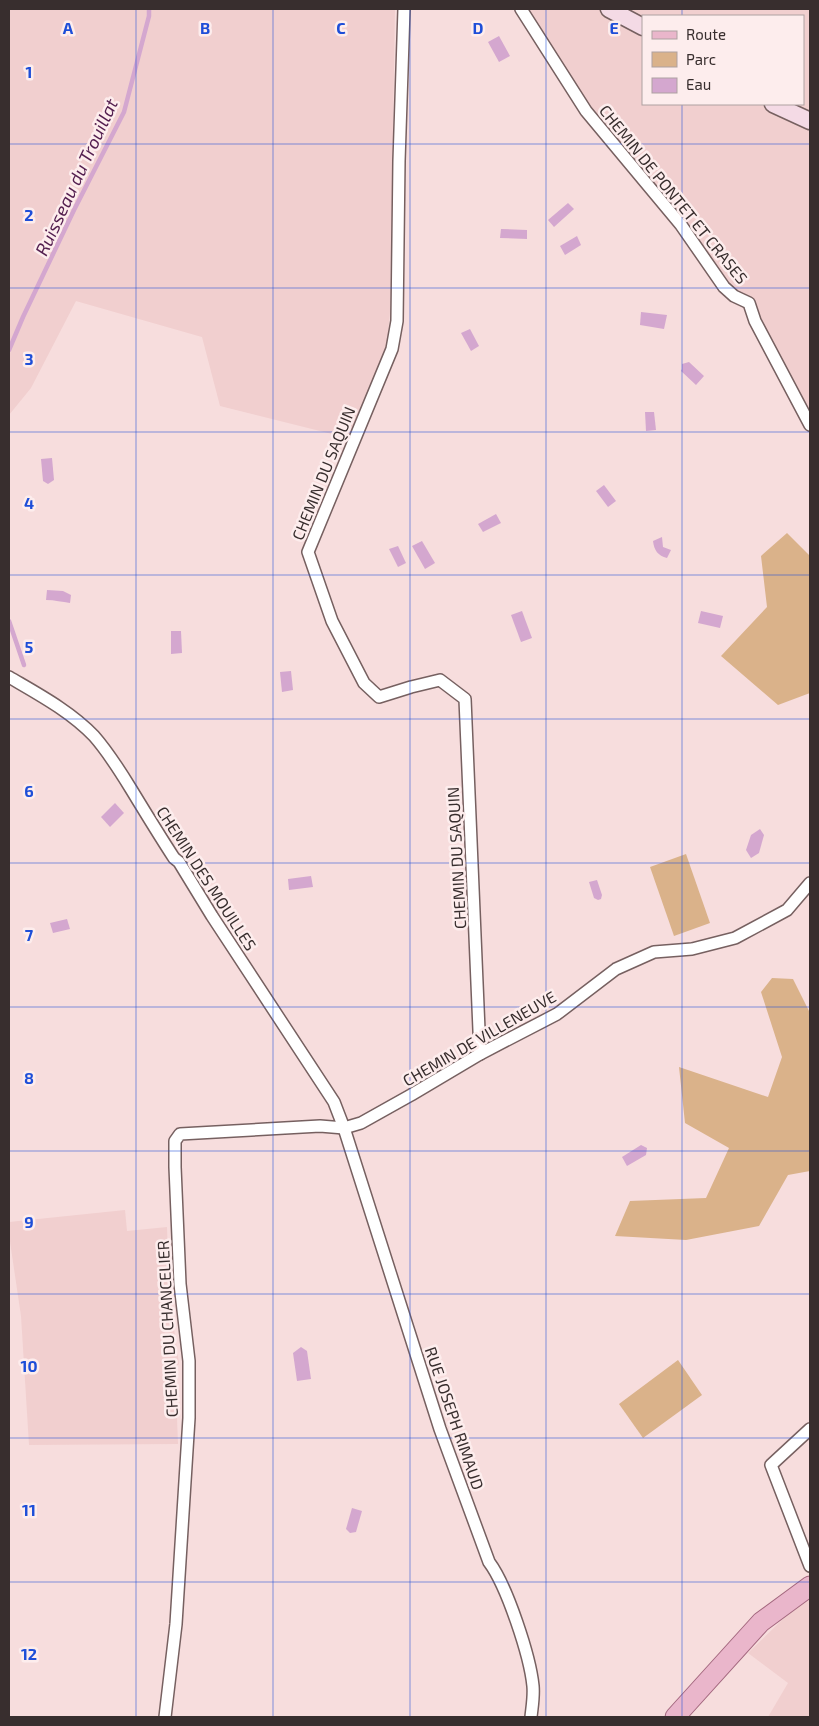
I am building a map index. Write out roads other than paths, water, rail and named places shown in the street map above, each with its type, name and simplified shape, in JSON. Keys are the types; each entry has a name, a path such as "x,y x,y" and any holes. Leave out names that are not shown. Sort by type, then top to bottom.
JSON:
{"main road":[{"path":"609,9 642,26"},
{"path":"775,105 810,121"},
{"path":"798,105 810,110"},
{"path":"675,1717 761,1622 810,1586"}],"street":[{"name":"CHEMIN DU SAQUIN","path":"404,9 399,161 397,321 392,349 308,552 332,621 364,683 379,697 440,680 465,699 480,1054"},
{"name":"CHEMIN DE PONTET ET CRASES","path":"521,9 586,111 681,225 724,286 734,296 749,303 755,321 810,425"},
{"name":"CHEMIN DES MOUILLES","path":"9,677 73,718 94,736 103,748 119,770 174,858 180,862 212,916 334,1102 344,1128"},
{"name":"CHEMIN DE VILLENEUVE","path":"344,1128 370,1118 480,1054 557,1014 616,969 654,952 692,949 735,938 787,910 810,883"},
{"name":"CHEMIN DU CHANCELIER","path":"165,1717 176,1624 189,1418 189,1361 180,1284 174,1167 175,1141 180,1134 320,1126 344,1128"},
{"name":"RUE JOSEPH RIMAUD","path":"344,1128 440,1429 489,1562 495,1570 506,1595 526,1653 534,1698 531,1717"},
{"path":"810,1429 772,1465 810,1566"}],"water":[{"path":"499,36 510,56 499,62 488,42"},
{"path":"568,203 574,209 554,227 548,220"},
{"path":"501,229 527,230 527,239 500,238"},
{"path":"577,236 581,245 565,255 560,246"},
{"path":"641,312 667,315 664,329 640,325"},
{"path":"470,329 479,346 471,351 461,333"},
{"path":"689,362 704,376 696,385 681,371 682,364"},
{"path":"645,412 654,412 656,430 646,431"},
{"path":"52,458 54,480 48,484 43,481 41,459"},
{"path":"604,485 616,501 608,507 596,491"},
{"path":"496,514 501,523 483,532 478,524"},
{"path":"662,537 663,547 671,550 667,558 655,550 653,541"},
{"path":"422,541 435,563 425,569 412,546"},
{"path":"398,546 406,563 398,567 389,549"},
{"path":"47,590 63,591 71,595 70,603 46,600"},
{"path":"522,611 532,638 521,642 511,615"},
{"path":"701,611 723,616 720,628 698,623"},
{"path":"171,631 181,631 182,653 171,654"},
{"path":"291,671 293,690 282,692 280,672"},
{"path":"115,803 124,813 110,827 101,817"},
{"path":"760,829 764,835 759,853 751,858 746,850 751,835"},
{"path":"311,876 313,887 289,890 288,879"},
{"path":"597,880 602,895 601,899 598,900 594,898 589,882"},
{"path":"67,919 70,929 53,933 50,923"},
{"path":"641,1145 647,1148 646,1155 627,1166 622,1157"},
{"path":"301,1347 307,1351 311,1379 297,1381 293,1353"},
{"path":"352,1508 362,1511 356,1532 350,1533 346,1529"}],"waterway":[{"name":"Ruisseau du Trouillat","path":"9,350 74,210 124,112 149,16 149,9"},
{"name":"Ruisseau du Trouillat","path":"9,621 24,665"}]}
